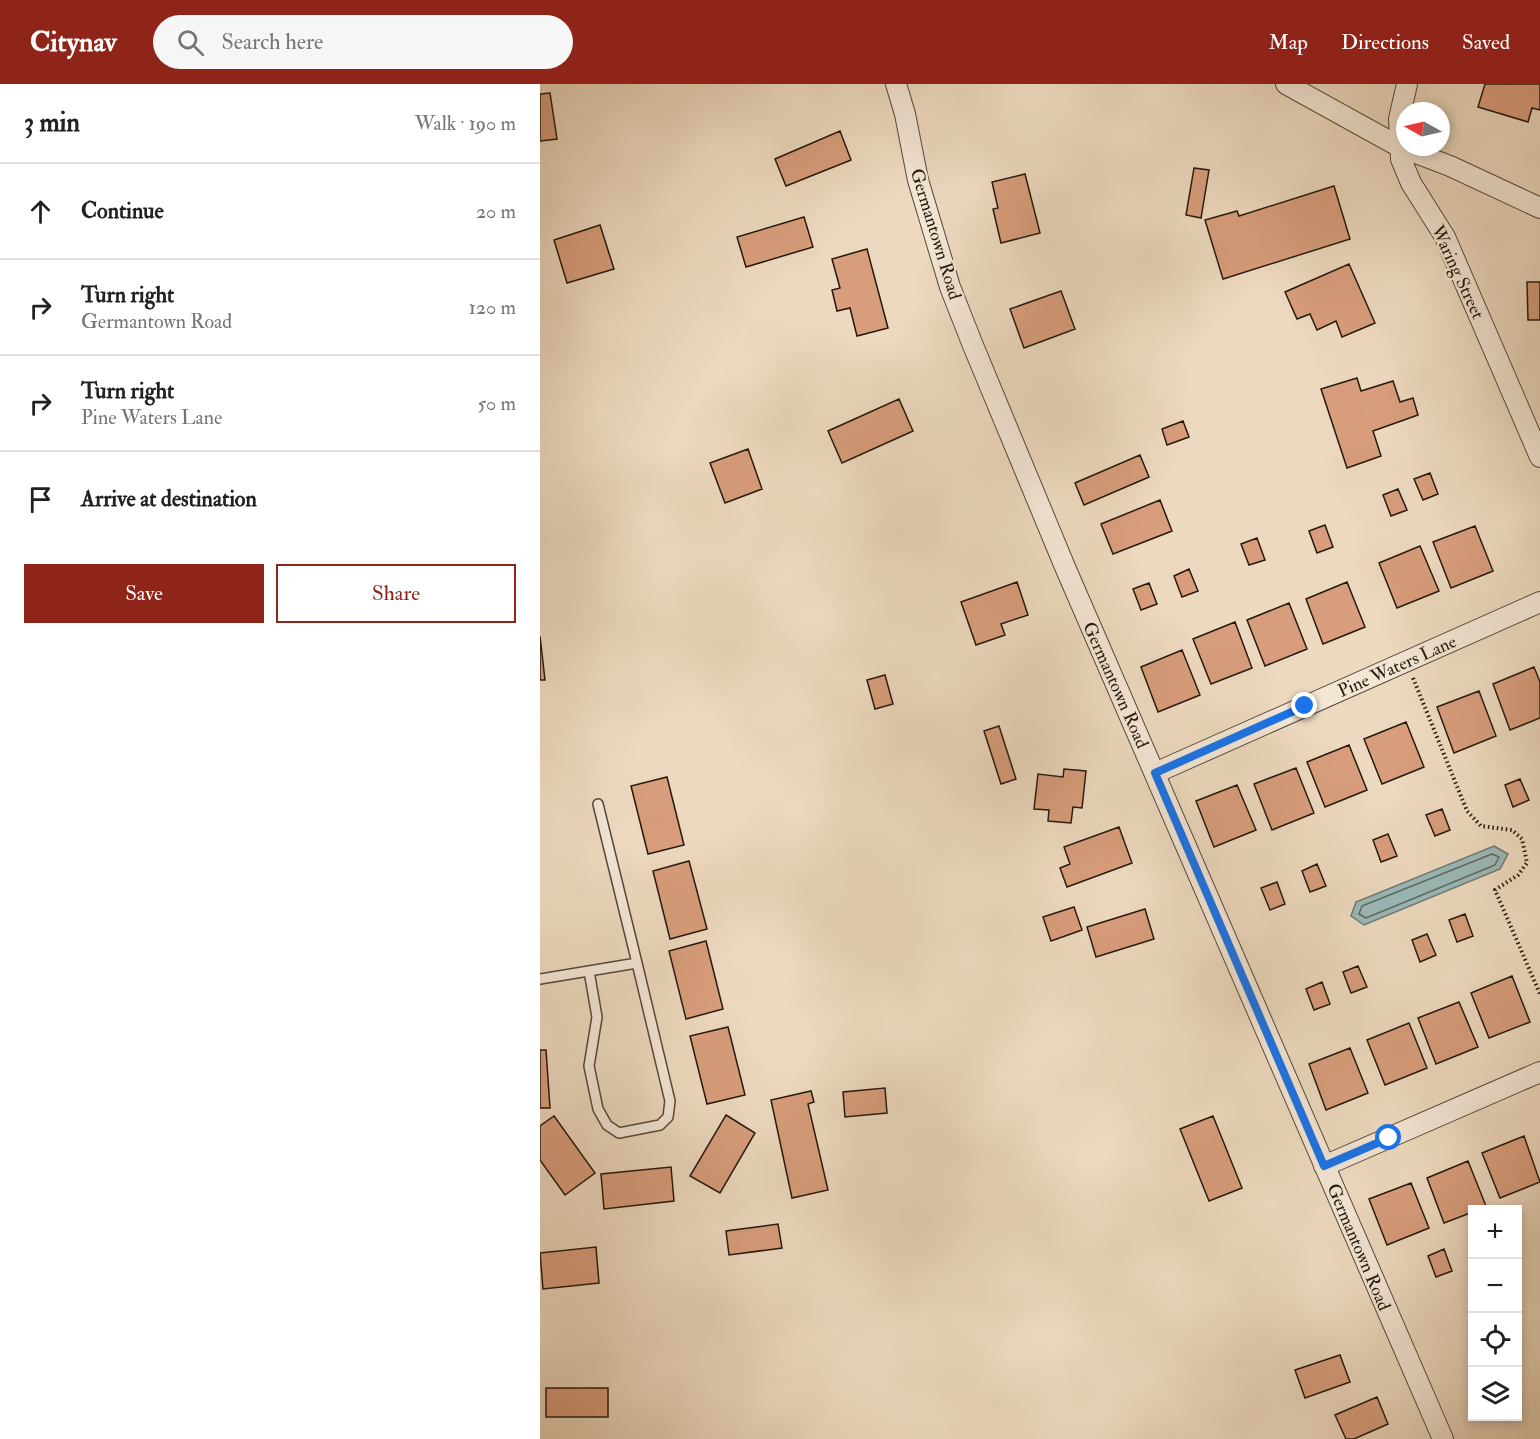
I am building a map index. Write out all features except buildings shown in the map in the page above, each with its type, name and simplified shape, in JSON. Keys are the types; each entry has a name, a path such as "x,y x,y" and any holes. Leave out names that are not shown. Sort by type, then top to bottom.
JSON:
{"street":[{"name":"Germantown Road","path":"896,84 905,114 918,180 954,298 1034,495 1443,1439"},
{"path":"1286,84 1396,145"},
{"name":"Waring Street","path":"1403,102 1407,84"},
{"name":"Waring Street","path":"1401,156 1411,183 1444,237 1540,457"},
{"path":"1424,156 1540,208"},
{"name":"Pine Waters Lane","path":"1155,773 1540,602"},
{"path":"1324,1166 1540,1072"}],"lane":[{"path":"589,971 597,1017 589,1066 598,1109 607,1125 619,1133 660,1125 668,1118 670,1101 598,804"},
{"path":"540,979 637,963"}],"path":[{"path":"1412,676 1467,811 1481,826 1512,830 1522,839 1527,863 1518,875 1495,890 1540,994"}],"water":[{"path":"1494,846 1508,854 1500,869 1364,925 1351,916 1356,902"}],"route":[{"path":"1305,706 1155,773 1324,1166 1389,1138"}]}
